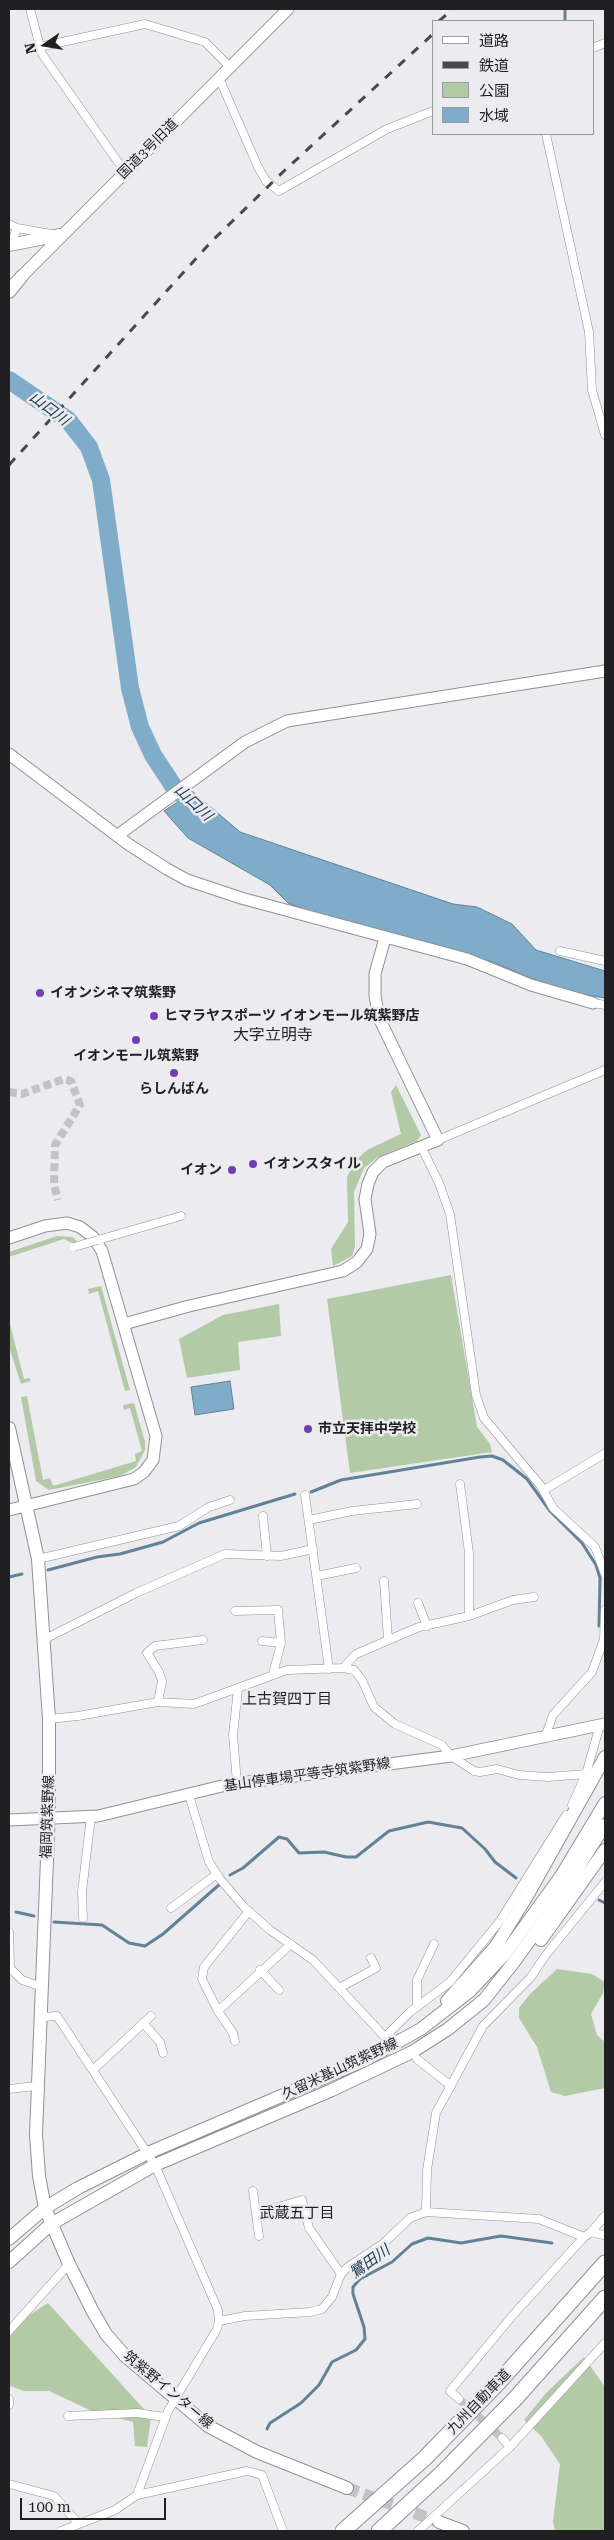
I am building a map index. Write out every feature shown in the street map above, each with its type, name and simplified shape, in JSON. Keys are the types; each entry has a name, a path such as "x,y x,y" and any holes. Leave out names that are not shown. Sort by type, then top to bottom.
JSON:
{"highway":[{"name":"九州自動車道","path":"342,2531 425,2458 498,2383 605,2263"},
{"name":"九州自動車道","path":"379,2531 441,2474 514,2400 605,2298"}],"main road":[{"path":"10,245 60,235"},
{"path":"9,290 22,276"},
{"name":"福岡筑紫野線","path":"9,1428 38,1559 49,1719 48,1818 41,2018 36,2086 36,2134 39,2176 46,2208"},
{"path":"421,2028 496,1946 527,1896 605,1757"},
{"name":"久留米基山筑紫野線","path":"46,2208 78,2188 148,2153 342,2071 421,2028 470,1991 504,1955 561,1876 605,1803"},
{"name":"久留米基山筑紫野線","path":"51,2224 155,2165 332,2090 412,2052 448,2029 484,2000 547,1916 605,1825"},
{"path":"484,2000 507,1984 605,1850"},
{"path":"9,2239 46,2208"},
{"name":"筑紫野インター線","path":"46,2208 69,2264 106,2334 125,2356 208,2426 257,2452 347,2488"},
{"path":"9,2262 51,2224"},
{"path":"439,2522 463,2531"}],"street":[{"path":"30,9 42,54 125,172"},
{"name":"国道3号旧道","path":"22,276 60,235 288,9"},
{"path":"39,47 145,24 205,42 230,67"},
{"path":"219,78 258,167 266,181 279,192 387,129 432,111"},
{"path":"546,135 589,332 592,390 605,436"},
{"path":"9,224 17,228 60,235"},
{"path":"10,245 17,228"},
{"path":"118,835 245,742 287,721 605,671"},
{"path":"9,754 118,835 167,869 187,880 241,898 467,960 531,985 605,1005"},
{"path":"386,938 375,974 375,996 379,1018 438,1140"},
{"path":"560,950 605,961"},
{"path":"124,1324 189,1306 343,1271 358,1262 366,1249 370,1234 365,1199 368,1184 373,1172 384,1162 605,1070"},
{"path":"421,1146 439,1183 450,1214 479,1403 484,1418 544,1490 553,1508 594,1547 605,1574"},
{"path":"74,1247 181,1216"},
{"path":"9,1238 55,1224 67,1223 80,1227 93,1237 102,1251 156,1436 153,1460 144,1472 127,1482 9,1510"},
{"path":"544,1490 604,1454"},
{"path":"460,1484 469,1553 469,1616"},
{"path":"305,1495 329,1669"},
{"path":"38,1559 179,1526 209,1507 230,1500"},
{"path":"309,1520 352,1511 417,1504"},
{"path":"263,1516 267,1556"},
{"path":"45,1639 136,1593 225,1554 267,1556 313,1550"},
{"path":"317,1576 356,1568"},
{"path":"384,1581 388,1639"},
{"path":"343,1668 356,1654 388,1639 427,1626 469,1616 513,1600 534,1597"},
{"path":"418,1603 427,1626"},
{"path":"235,1611 278,1610 281,1643 273,1674"},
{"path":"545,1737 554,1715 592,1672 604,1639 605,1610"},
{"path":"158,1702 162,1681 159,1672 147,1653 155,1646 203,1640"},
{"path":"262,1641 281,1643"},
{"path":"49,1719 78,1716 158,1702 194,1704 287,1670 343,1668 354,1670 362,1680 374,1707 394,1724 442,1745 451,1756 480,1772 498,1769 519,1775 548,1777 586,1774"},
{"path":"237,1783 233,1735 238,1689"},
{"path":"189,1795 202,1843 209,1862 217,1874 248,1911 270,1930 313,1960 385,2037 417,2007 450,1982 500,1922 568,1812 586,1774 603,1724"},
{"name":"基山停車場平等寺筑紫野線","path":"9,1820 92,1816 237,1783 451,1756 603,1724"},
{"path":"83,1918 82,1892 92,1816"},
{"path":"171,1908 217,1874"},
{"path":"426,2212 427,2170 436,2113 482,2026 531,1977 545,1956 605,1882"},
{"path":"235,2041 233,2033 218,2011 202,1979 204,1967 248,1911"},
{"path":"9,1932 9,1966 22,1980 42,1987"},
{"path":"218,2011 260,1970 291,1944"},
{"path":"417,2007 417,1980 434,1944"},
{"path":"339,1988 376,1968 371,1958"},
{"path":"260,1970 279,1990"},
{"path":"41,2018 57,2016 148,2153 155,2165 218,2310 219,2321 217,2329 166,2417 137,2494"},
{"path":"93,2070 151,2016"},
{"path":"143,2023 160,2042 163,2053"},
{"path":"417,2059 451,2086"},
{"path":"9,2089 36,2086"},
{"path":"253,2190 259,2236"},
{"path":"257,2213 302,2200 309,2228 341,2274"},
{"path":"219,2321 245,2316 310,2312 322,2309 332,2298 341,2274 384,2243 410,2218 426,2212 539,2219 588,2235 603,2234"},
{"path":"459,2399 450,2391 513,2315 605,2216"},
{"path":"9,2331 69,2264"},
{"path":"418,2531 510,2446 605,2343"},
{"path":"9,2399 9,2405"},
{"path":"68,2416 138,2413 166,2417"},
{"path":"502,2438 510,2446"},
{"path":"60,2531 115,2510 137,2494 247,2471 262,2475 283,2531"},
{"path":"9,2484 54,2496 79,2524"}],"green space":[{"path":"396,1085 421,1135 417,1141 378,1157 364,1168 354,1192 355,1247 352,1256 333,1266 331,1249 348,1222 347,1177 355,1161 367,1150 401,1134 391,1092"},
{"path":"57,1236 72,1237 78,1242 74,1244 64,1239 9,1257 9,1252"},
{"path":"451,1275 477,1427 490,1444 492,1452 350,1473 327,1299"},
{"path":"101,1286 130,1390 125,1391 98,1291 89,1294 88,1289"},
{"path":"279,1304 281,1336 238,1342 240,1370 187,1378 179,1339 223,1315"},
{"path":"9,1320 24,1379 30,1378 30,1381 21,1384 9,1347"},
{"path":"27,1396 43,1480 50,1478 53,1486 136,1461 135,1454 142,1451 130,1408 124,1410 123,1405 134,1403 145,1442 145,1450 136,1467 120,1476 49,1490 36,1481 21,1397"},
{"path":"557,1969 592,1974 605,1982 603,1993 591,2014 597,2035 605,2042 605,2088 565,2096 551,2092 537,2047 519,2018 519,2008 530,1994"},
{"path":"48,2303 151,2417 147,2447 135,2446 133,2422 94,2412 49,2391 24,2391 10,2386 9,2328"},
{"path":"584,2357 605,2387 605,2531 555,2531 553,2522 560,2464 541,2436 524,2420 546,2393"}],"water":[{"path":"193,792 240,832 453,904 477,907 512,924 536,950 605,971 605,998 575,993 530,978 493,962 326,918 288,903 270,885 188,838 164,811"},
{"path":"230,1381 234,1409 195,1415 191,1387"}],"waterway":[{"path":"565,9 565,20"},
{"name":"山口川","path":"9,380 68,420 89,447 101,480 130,688 140,727 153,755 174,787 203,813"},
{"path":"311,1492 341,1480 480,1457 492,1456 503,1460 527,1479 550,1511 582,1543 596,1565 600,1578 599,1626"},
{"path":"48,1570 163,1542 199,1523 295,1494"},
{"path":"9,1577 22,1574"},
{"path":"230,1875 243,1868 279,1837 287,1839 299,1853 324,1852 346,1857 356,1857 389,1831 428,1822 462,1828 485,1849 495,1862 516,1878"},
{"path":"54,1922 102,1925 129,1943 145,1946 163,1934 220,1884"},
{"path":"599,1900 605,1903"},
{"path":"16,1912 34,1916"},
{"name":"鷺田川","path":"267,2429 270,2423 301,2403 319,2385 332,2362 356,2350 365,2339 364,2327 353,2294 353,2287 360,2279 392,2262 412,2244 428,2238 461,2243 501,2236 552,2243"}],"tunnel":[{"path":"9,1092 22,1094 64,1079 71,1081 80,1105 55,1145 54,1185 58,1200"},
{"path":"459,2399 502,2438"},
{"path":"347,2488 439,2522"}],"railway":[{"path":"440,20 453,9"},
{"path":"9,465 211,242 284,171 432,35"}],"place":[{"name":"イオンシネマ筑紫野","path":"40,993"},
{"name":"ヒマラヤスポーツ イオンモール筑紫野店","path":"154,1016"},
{"name":"イオンモール筑紫野","path":"136,1040"},
{"name":"らしんばん","path":"174,1073"},
{"name":"イオンスタイル","path":"253,1164"},
{"name":"イオン","path":"232,1170"},
{"name":"市立天拝中学校","path":"308,1429"}],"district":[{"name":"大字立明寺","path":"273,1035"},
{"name":"上古賀四丁目","path":"287,1700"},
{"name":"武蔵五丁目","path":"297,2214"}]}
